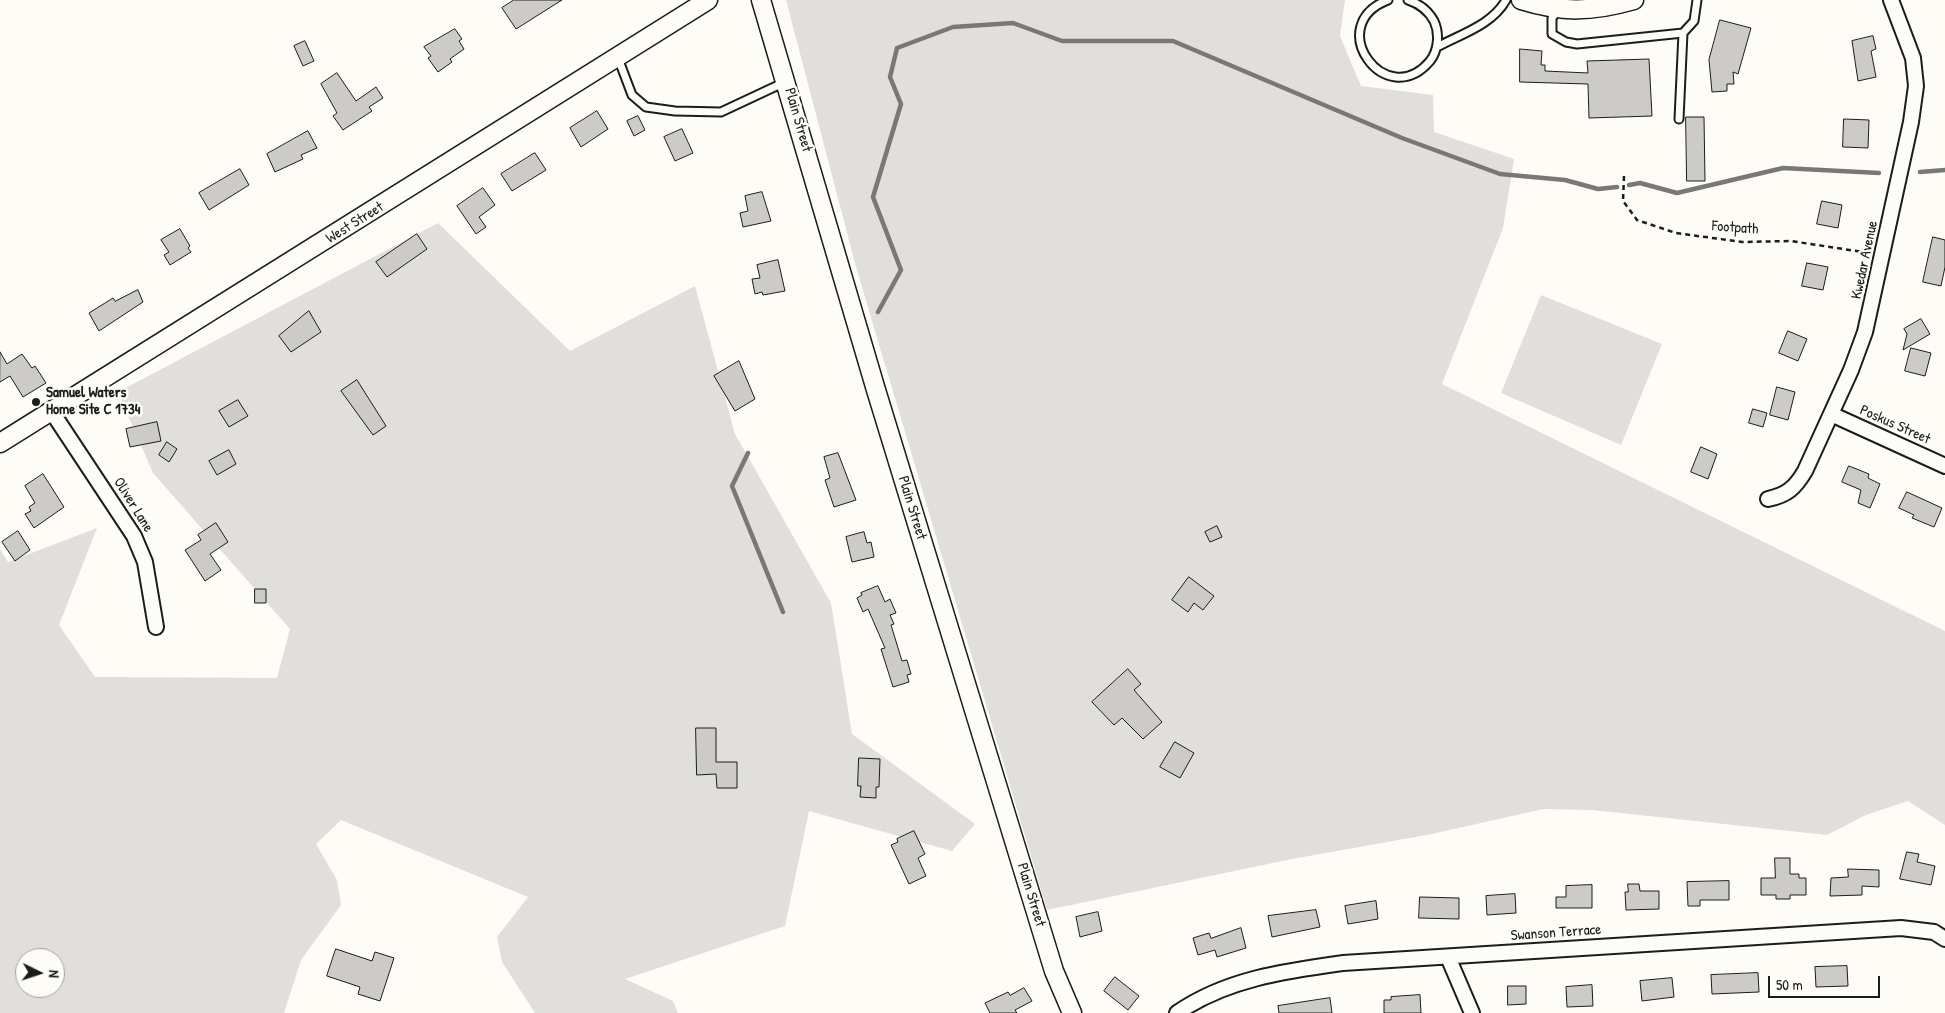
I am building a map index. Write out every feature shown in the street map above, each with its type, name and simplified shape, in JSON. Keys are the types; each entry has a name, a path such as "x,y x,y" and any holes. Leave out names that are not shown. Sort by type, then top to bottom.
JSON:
{"street":[{"name":"West Street","path":"0,443 708,0"},
{"name":"Plain Street","path":"762,0 876,390 973,712 1054,970 1072,1013"},
{"path":"1521,0 1560,5 1584,11 1634,0"},
{"name":"Kwedar Avenue","path":"1768,499 1789,492 1797,485 1831,414 1865,332 1911,122 1916,86 1914,58 1891,0"},
{"name":"Oliver Lane","path":"52,412 134,536 145,562 156,626"},
{"name":"Poskus Street","path":"1831,414 1945,466"},
{"name":"Swanson Terrace","path":"1177,1013 1224,988 1264,976 1343,963 1901,928 1934,932 1945,939"},
{"path":"1448,956 1472,1013"}],"lane":[{"path":"1388,0 1368,12 1362,24 1360,44 1368,63 1383,74 1401,77 1413,74 1424,68 1432,58 1437,47 1438,35 1435,22 1418,3 1408,0"},
{"path":"1437,47 1486,22 1500,10 1506,0"},
{"path":"1680,119 1683,33 1694,21 1697,0"},
{"path":"1560,5 1552,18 1552,34 1566,42 1577,44 1683,33"},
{"path":"618,58 632,95 646,107 675,111 721,112 786,81"}],"path":[{"name":"Footpath","path":"1624,176 1623,201 1637,220 1676,233 1742,242 1791,241 1883,255"}],"shaded area":[{"path":"786,0 1345,0 1340,36 1361,86 1433,95 1434,132 1514,159 1503,228 1442,384 1945,631 1945,825 1908,801 1866,815 1827,835 1592,810 1543,809 1432,834 1292,859 1047,910 856,267"},
{"path":"438,223 570,351 695,286 735,434 831,603 852,734 975,824 952,851 809,811 785,926 625,979 673,1001 678,1013 535,1013 502,962 497,937 528,897 341,820 316,844 337,880 341,905 301,960 284,1013 0,1013 0,549 8,562 97,528 59,625 95,677 277,678 290,629 153,473 118,392"},
{"path":"1541,295 1662,344 1621,445 1501,393"}],"building":[{"path":"514,0 562,0 516,29 502,8"},
{"path":"1720,20 1751,28 1738,74 1733,72 1734,84 1727,84 1727,91 1712,92 1709,60"},
{"path":"455,29 462,39 459,41 464,49 450,59 452,62 438,72 428,58 431,56 424,47"},
{"path":"1873,36 1876,49 1871,51 1876,77 1858,81 1852,41"},
{"path":"305,41 314,61 303,66 294,46"},
{"path":"1520,49 1542,51 1541,65 1545,65 1545,71 1588,73 1587,61 1649,59 1652,116 1589,118 1588,84 1520,82"},
{"path":"337,73 356,101 376,87 383,98 369,107 372,111 343,130 333,116 337,113 321,84"},
{"path":"597,111 608,129 581,147 570,128"},
{"path":"638,116 645,130 634,136 627,121"},
{"path":"1686,117 1704,117 1705,181 1687,181"},
{"path":"1844,119 1869,120 1868,148 1843,147"},
{"path":"682,129 693,153 675,161 664,137"},
{"path":"308,131 317,148 301,155 303,159 275,172 267,154"},
{"path":"535,153 546,170 512,191 501,174"},
{"path":"240,169 249,185 209,210 199,193"},
{"path":"483,188 495,205 479,217 486,227 476,234 457,206"},
{"path":"762,192 771,221 743,227 740,213 748,211 745,196"},
{"path":"1822,201 1842,205 1838,228 1817,224"},
{"path":"180,229 190,246 188,248 191,252 170,265 164,255 169,252 161,240"},
{"path":"417,234 427,249 387,277 376,262"},
{"path":"1933,237 1945,240 1945,267 1941,286 1923,282"},
{"path":"778,260 785,291 763,295 762,292 755,294 752,279 760,278 757,265"},
{"path":"1807,263 1828,267 1823,290 1802,286"},
{"path":"138,290 143,302 99,331 89,313 113,298 115,301"},
{"path":"309,311 321,332 291,352 279,336"},
{"path":"1921,319 1930,334 1903,350 1907,334 1904,329"},
{"path":"1788,331 1807,339 1798,361 1779,353"},
{"path":"1911,348 1931,353 1925,376 1905,371"},
{"path":"0,352 7,364 22,354 32,368 35,366 46,383 23,397 10,376 0,382"},
{"path":"739,361 755,399 735,411 714,376"},
{"path":"357,380 386,426 373,435 341,391"},
{"path":"1777,387 1795,392 1788,420 1770,415"},
{"path":"238,400 248,416 229,427 219,411"},
{"path":"1753,409 1767,413 1763,427 1749,423"},
{"path":"157,422 161,441 130,447 126,429"},
{"path":"167,442 177,449 169,462 159,455"},
{"path":"1701,447 1717,454 1708,479 1691,472"},
{"path":"229,450 236,464 217,475 209,461"},
{"path":"838,453 856,500 834,507 825,480 830,478 824,457"},
{"path":"1849,466 1869,474 1868,478 1880,484 1870,508 1858,503 1861,490 1842,482"},
{"path":"43,474 64,507 34,528 25,514 31,511 29,507 35,503 25,486"},
{"path":"1907,492 1942,508 1934,527 1912,518 1914,515 1899,508"},
{"path":"216,523 228,542 210,554 221,570 205,581 185,550 201,540 198,535"},
{"path":"1217,526 1222,537 1210,542 1205,532"},
{"path":"18,531 30,550 15,561 2,542"},
{"path":"864,532 867,543 871,542 874,557 852,562 846,537"},
{"path":"1189,577 1214,596 1203,610 1194,603 1188,612 1172,600"},
{"path":"878,586 885,602 890,599 896,613 890,615 894,624 891,625 902,661 907,660 911,674 907,675 909,682 893,687 881,649 885,648 868,609 863,612 857,598 862,595 861,593"},
{"path":"255,589 266,589 266,603 255,603"},
{"path":"1128,669 1141,684 1134,690 1162,722 1143,739 1122,718 1114,725 1092,702"},
{"path":"696,728 716,728 716,762 737,762 737,788 717,788 716,774 697,775"},
{"path":"1175,742 1194,753 1180,778 1160,767"},
{"path":"859,758 880,759 879,787 876,787 876,798 860,797 861,786 858,786"},
{"path":"914,831 925,854 918,858 926,876 909,884 891,845 898,842 897,839"},
{"path":"1907,852 1919,854 1917,862 1935,866 1931,885 1900,879"},
{"path":"1775,858 1790,858 1790,874 1799,874 1799,878 1806,878 1806,895 1790,895 1790,899 1776,899 1776,895 1761,895 1761,878 1775,878"},
{"path":"1848,869 1879,870 1879,887 1862,886 1862,895 1830,896 1831,878 1848,877"},
{"path":"1729,881 1729,900 1700,900 1700,906 1688,906 1687,882"},
{"path":"1628,884 1639,884 1640,891 1659,891 1659,909 1626,910 1625,892 1628,892"},
{"path":"1592,885 1592,908 1556,908 1556,897 1566,897 1566,886"},
{"path":"1515,894 1516,913 1487,915 1486,896"},
{"path":"1420,897 1459,898 1459,919 1419,918"},
{"path":"1376,901 1378,919 1348,924 1345,906"},
{"path":"1316,910 1320,927 1272,937 1268,916"},
{"path":"1098,912 1102,931 1080,937 1076,917"},
{"path":"1241,928 1246,948 1217,957 1215,950 1198,955 1193,938 1209,933 1211,938"},
{"path":"336,949 372,961 375,952 394,958 380,1001 358,994 360,987 327,976"},
{"path":"1847,966 1848,986 1816,987 1815,967"},
{"path":"1758,973 1759,992 1712,994 1711,975"},
{"path":"1115,977 1139,996 1128,1010 1104,991"},
{"path":"1672,978 1674,997 1642,1001 1640,981"},
{"path":"1592,985 1593,1006 1567,1007 1566,987"},
{"path":"1508,986 1526,986 1526,1004 1508,1005"},
{"path":"1024,988 1032,1001 1015,1010 1017,1013 990,1013 985,1003 1008,992 1010,995"},
{"path":"1420,995 1421,1013 1384,1013 1384,1000 1391,1000 1391,997"},
{"path":"1330,998 1332,1013 1279,1013 1278,1006"}],"waterway":[{"path":"878,312 901,270 873,197 901,104 890,77 897,48 953,27 1013,23 1062,41 1173,41 1402,138 1500,174 1565,180 1598,189 1617,187"},
{"path":"1629,185 1640,183 1677,193 1783,168 1879,173"},
{"path":"1920,172 1945,170"},
{"path":"748,453 732,486 783,612"}],"place":[{"name":"Samuel Waters Home Site C 1734","path":"36,402"}]}
